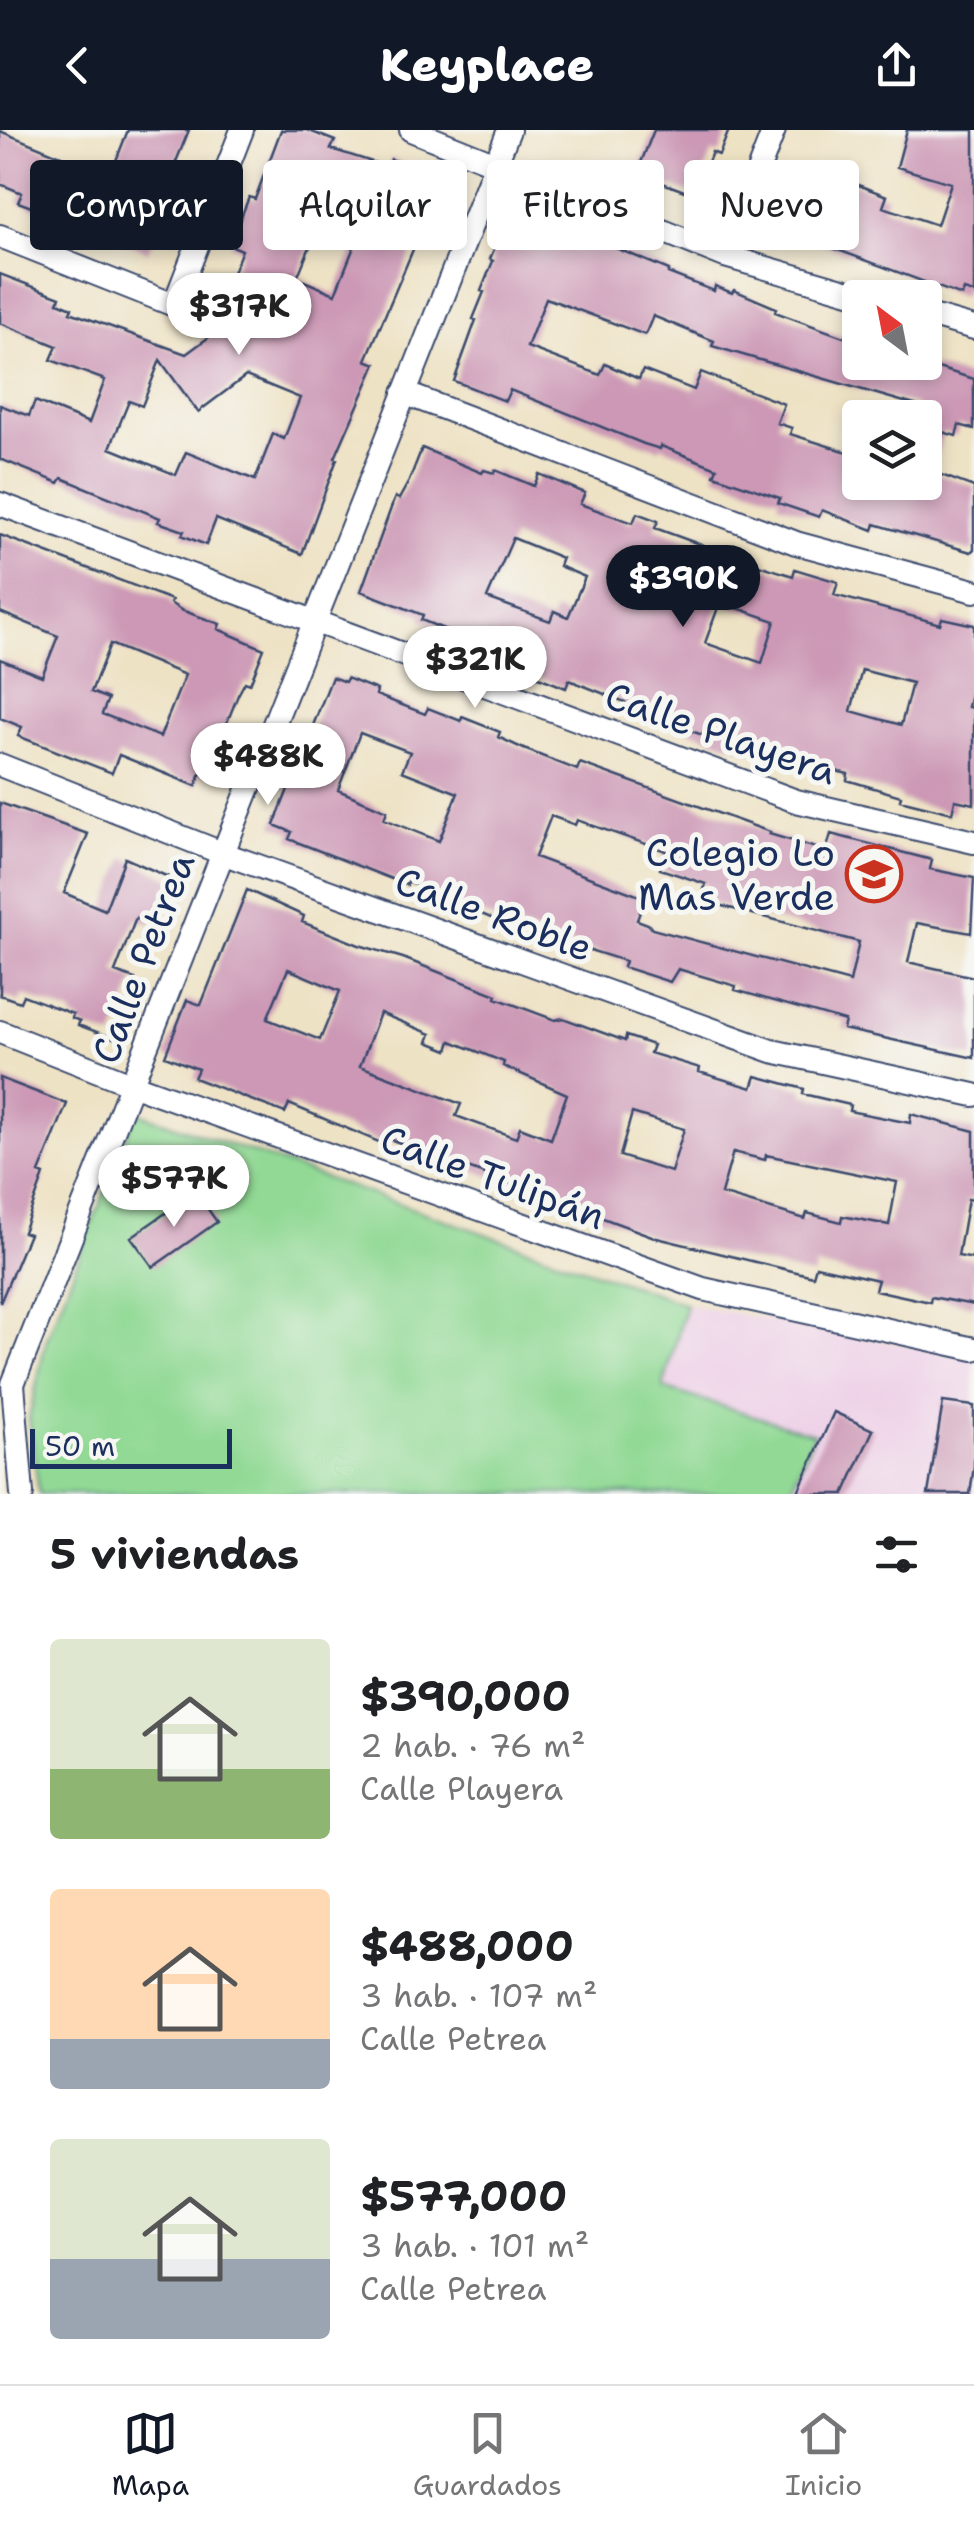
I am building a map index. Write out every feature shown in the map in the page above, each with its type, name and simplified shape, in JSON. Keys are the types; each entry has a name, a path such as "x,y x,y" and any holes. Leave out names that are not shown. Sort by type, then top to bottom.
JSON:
{"street":[{"path":"0,236 174,304 242,130"},
{"path":"411,130 488,160"},
{"name":"Calle Petrea","path":"497,160 508,130"},
{"path":"726,256 774,130"},
{"name":"Calle Petrea","path":"14,1489 13,1384 487,186"},
{"path":"664,231 726,256 842,290"},
{"path":"942,319 974,328"},
{"path":"404,393 796,543 974,591"},
{"name":"Calle Playera","path":"0,504 796,801 974,842"},
{"name":"Calle Roble","path":"0,766 222,853 772,1051 974,1095"},
{"name":"Calle Tulipán","path":"0,1032 131,1084 703,1290 974,1349"}],"shaded area":[{"path":"686,1304 974,1358 974,1494 789,1494 814,1434 662,1388"}],"green space":[{"path":"136,1112 686,1304 663,1388 814,1434 789,1494 39,1494 29,1418 46,1341"}],"building":[{"path":"128,130 189,130 177,160 116,160"},
{"path":"281,130 307,130 335,141 331,149 366,160 270,160"},
{"path":"654,130 729,130 719,155 712,152 709,160 684,160 684,191 664,184 664,160 642,160"},
{"path":"907,130 974,130 974,293 964,290 962,296 942,289 942,280 919,280 838,250 859,250 859,185 887,196 883,207 937,225 951,183 897,167"},
{"path":"0,131 71,160 30,160 30,207 18,202 22,193 0,184"},
{"path":"263,178 263,250 309,250 297,278 335,294 353,250 413,250 366,360 376,364 335,458 302,554 216,519 206,545 182,535 184,531 158,522 160,518 62,478 59,483 0,459 0,405 29,416 35,401 89,423 105,380 51,360 57,346 0,323 0,274 60,297 58,302 72,308 70,312 186,354 216,332 228,302 222,300 243,250 243,212 249,197 255,199","holes":["160,360 198,412 246,376 300,398 284,439 273,434 255,480 186,452 176,475 110,448 129,401 142,406"]},
{"path":"494,250 620,250 714,291 715,286 732,293 734,290 776,308 775,312 842,336 842,380 942,380 942,369 974,379 974,429 959,425 956,436 943,432 942,436 942,400 897,400 712,346 714,341 653,316 645,335 546,298 527,347 600,375 605,364 639,379 643,370 694,390 701,372 784,404 777,423 792,428 790,434 842,450 842,500 942,500 942,475 974,487 974,549 971,552 875,524 873,530 822,510 819,517 778,503 780,498 714,475 717,468 661,446 660,449 644,444 510,390 505,401 454,381 476,320 473,319 484,292 481,291 493,261 490,259"},
{"path":"422,448 482,473 495,470 534,486 539,474 585,493 580,504 633,523 637,513 658,521 655,528 740,559 793,576 795,569 838,582 834,595 940,624 942,618 974,625 974,680 968,707 974,708 974,804 955,800 952,813 900,800 901,796 847,780 848,774 731,745 623,707 625,702 569,680 566,688 476,652 479,643 421,620 423,615 361,591 395,497 399,499","holes":["513,538 562,558 559,566 585,577 568,617 554,611 550,621 487,598","720,602 775,621 762,663 705,643","862,670 912,683 901,725 851,711"]},
{"path":"0,535 172,600 170,603 181,610 220,624 218,629 264,649 250,684 245,682 238,695 206,775 201,773 196,786 119,755 112,773 18,736 22,727 0,718 0,659 42,676 58,636 0,612","holes":["110,644 185,675 160,737 102,714 108,699 91,692"]},
{"path":"332,677 345,682 347,678 377,690 376,695 425,714 428,708 461,721 462,717 500,732 498,737 524,749 577,770 580,763 769,834 826,851 831,834 932,860 930,869 974,878 971,933 917,923 908,962 974,977 974,1058 843,1029 845,1021 735,990 736,986 678,969 670,982 623,967 625,961 500,922 408,882 407,885 289,839 292,832 274,825","holes":["360,733 410,752 402,771 458,793 439,841 384,819 387,811 338,790","551,816 575,825 577,820 666,851 660,869 706,884 701,898 707,902 859,942 850,982 652,929 637,920 645,898 535,857"]},
{"path":"0,803 88,834 64,893 105,910 125,858 173,879 151,924 136,918 115,972 135,979 113,1038 78,1025 80,1021 72,1018 73,1014 23,995 20,1002 0,995"},
{"path":"247,890 304,916 302,922 359,945 403,958 555,1020 563,1018 625,1041 626,1036 653,1045 650,1053 700,1068 699,1072 752,1088 756,1076 804,1089 803,1094 850,1105 849,1111 910,1123 911,1114 974,1131 974,1200 968,1199 958,1256 974,1259 974,1305 931,1297 930,1302 875,1290 878,1280 816,1266 813,1276 657,1238 384,1137 381,1143 289,1104 285,1113 194,1078 198,1069 165,1056 187,1000 201,1005","holes":["288,969 340,991 320,1040 267,1019","380,1013 431,1034 428,1042 448,1050 451,1041 567,1094 551,1139 520,1127 516,1138 456,1116 461,1104 360,1066","632,1113 684,1129 671,1172 620,1156","733,1152 897,1182 889,1225 842,1216 841,1222 807,1213 805,1219 721,1194"]},
{"path":"0,1078 67,1104 39,1173 44,1175 23,1232 29,1234 0,1303"},
{"path":"196,1192 217,1222 153,1267 131,1237"},
{"path":"943,1402 974,1406 970,1494 928,1494"},
{"path":"834,1412 873,1430 844,1494 797,1494"}],"place":[{"name":"Colegio Lo Mas Verde","path":"874,874"}]}
